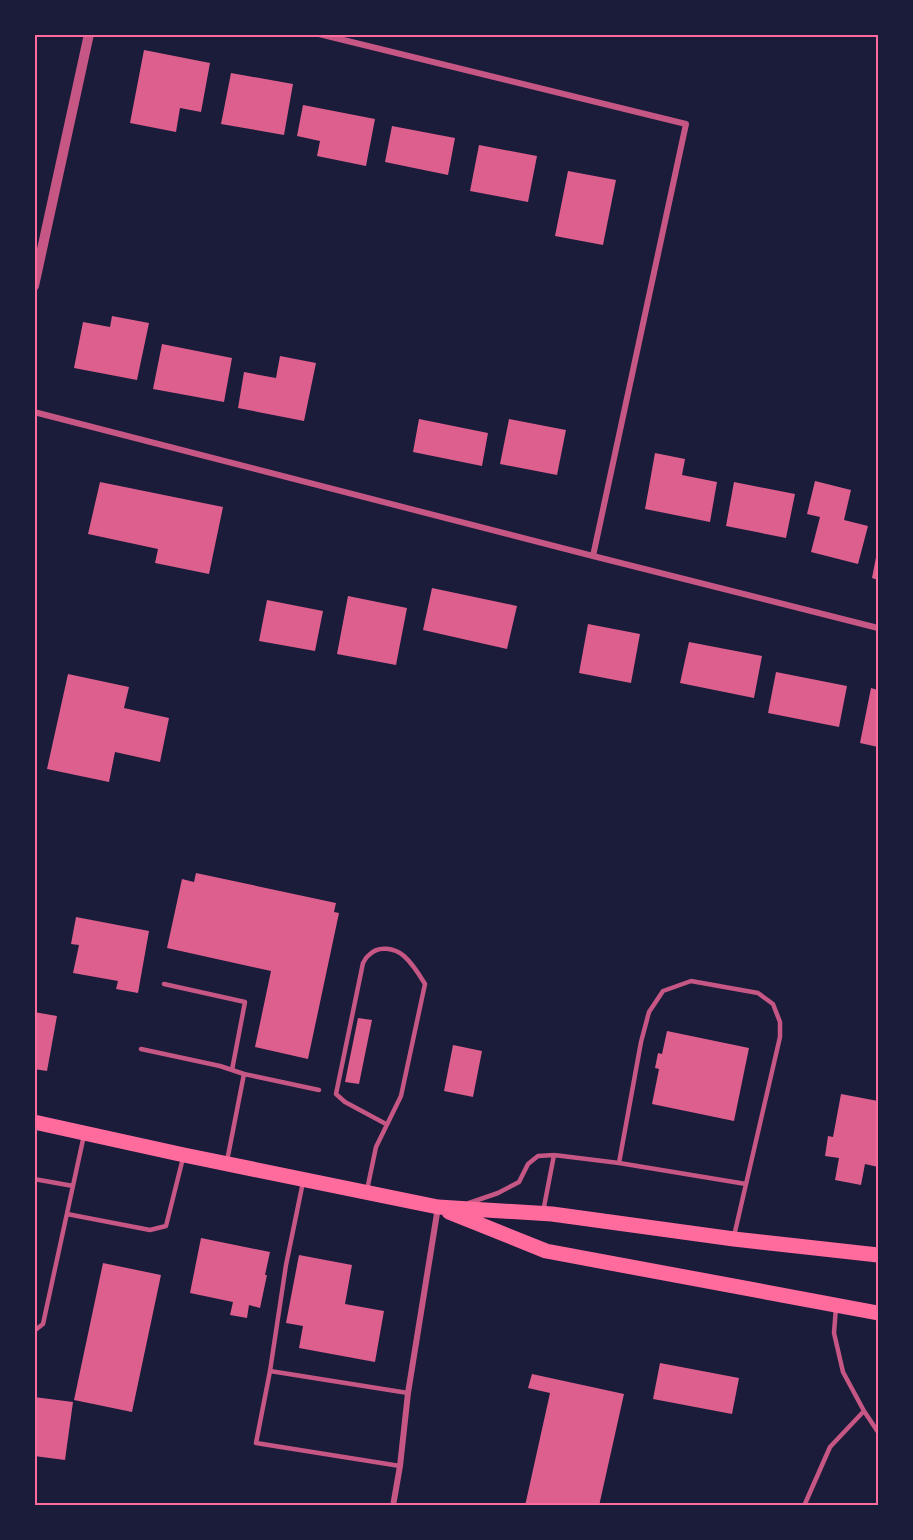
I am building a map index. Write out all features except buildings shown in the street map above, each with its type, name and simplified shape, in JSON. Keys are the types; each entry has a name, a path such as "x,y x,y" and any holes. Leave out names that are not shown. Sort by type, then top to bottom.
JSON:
{"main road":[{"path":"34,1122 438,1207 543,1213 734,1239 879,1255"},
{"path":"438,1207 546,1251 879,1312"}],"street":[{"path":"34,286 89,34"},
{"path":"319,34 686,124 593,556"},
{"path":"34,412 879,628"},
{"path":"393,1506 408,1393 438,1207"}],"lane":[{"path":"367,1193 376,1148 401,1096 424,984 403,954 378,948 363,963 336,1094 345,1102 386,1124"},
{"path":"619,1163 641,1042 649,1012 663,991 691,981 758,993 773,1004 780,1022 780,1037 734,1239"},
{"path":"164,984 245,1002 232,1070"},
{"path":"141,1049 319,1090"},
{"path":"227,1164 244,1074"},
{"path":"34,1331 43,1324 85,1132"},
{"path":"67,1214 150,1230 166,1226 184,1155"},
{"path":"543,1213 554,1155"},
{"path":"438,1207 468,1203 498,1193 519,1182 528,1164 538,1156 554,1155 619,1163 746,1184"},
{"path":"34,1179 73,1186"},
{"path":"304,1179 286,1265 270,1371 256,1443 400,1466"},
{"path":"836,1304 834,1333 843,1372 864,1411 879,1432"},
{"path":"270,1371 408,1393"},
{"path":"804,1506 830,1447 864,1411"}]}
